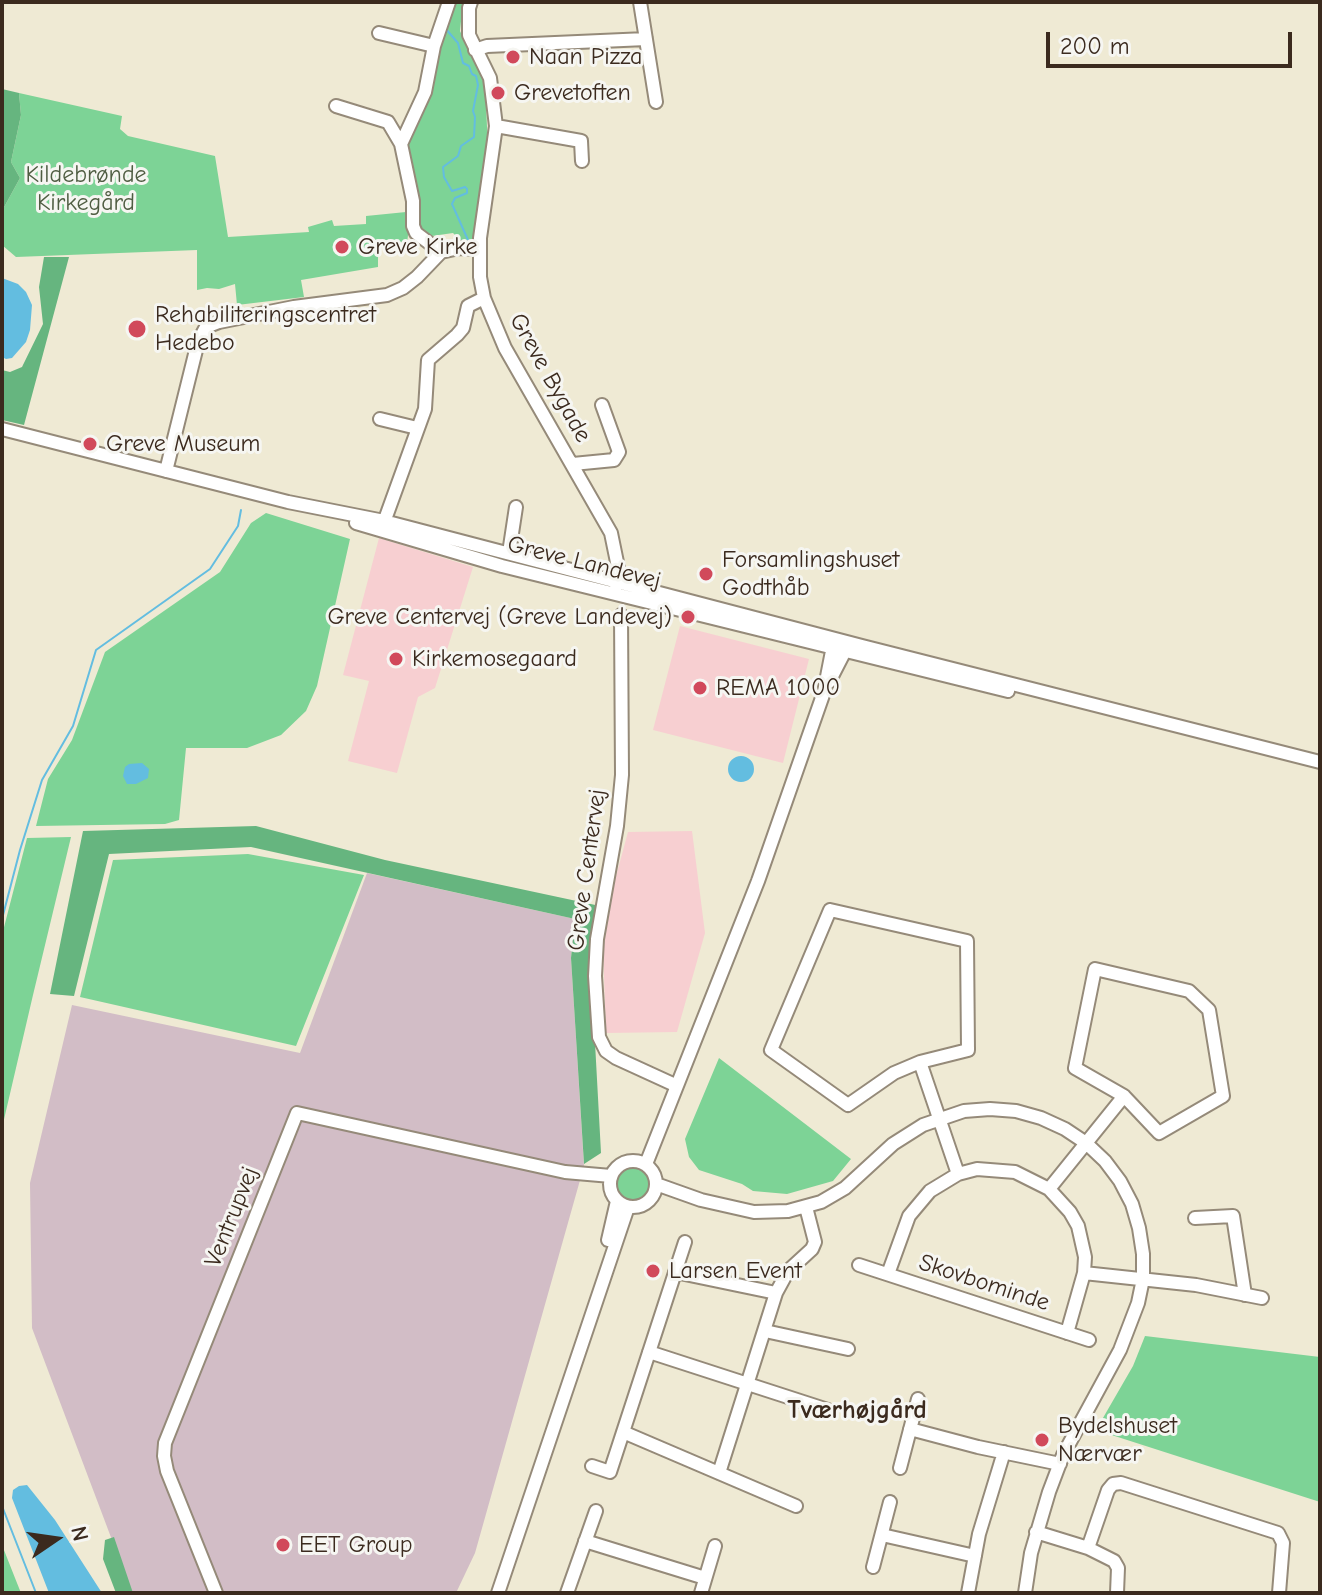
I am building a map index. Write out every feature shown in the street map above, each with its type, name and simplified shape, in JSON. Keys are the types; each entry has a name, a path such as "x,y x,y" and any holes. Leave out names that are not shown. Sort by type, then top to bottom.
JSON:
{"street":[{"path":"401,144 425,92 434,46 449,2"},
{"name":"Greve Bygade","path":"471,2 468,23 475,50 490,78 496,126 479,249 484,298 505,348 611,533 617,558 615,594"},
{"path":"640,2 656,102"},
{"path":"379,33 434,46"},
{"path":"475,50 492,46 646,39"},
{"path":"336,106 388,122 401,144 413,201 413,226 421,239 441,252"},
{"path":"496,126 581,141 582,161"},
{"path":"166,471 198,342 206,327 294,307 387,295 417,277 441,252 459,248 479,249"},
{"path":"383,526 425,409 428,360 463,328 468,306 484,298"},
{"path":"573,464 614,460 619,452 602,405"},
{"path":"380,419 417,428"},
{"name":"Greve Landevej","path":"2,429 300,507 616,580 840,645"},
{"name":"Greve Landevej","path":"509,553 516,507"},
{"name":"Greve Landevej","path":"383,526 502,566 1320,762"},
{"name":"Greve Centervej","path":"621,615 622,775 617,826 597,939 595,976 599,1037 606,1051 616,1058 675,1085"},
{"path":"640,1163 669,1102 758,881 840,645"},
{"path":"830,910 967,941 968,1050 920,1062 870,1087 848,1105 771,1050 830,910"},
{"path":"1095,969 1189,991 1209,1010 1223,1096 1159,1133 1124,1096 1075,1068 1095,969"},
{"path":"920,1062 958,1174"},
{"path":"1049,1189 1124,1096"},
{"path":"655,1190 754,1212 806,1207 845,1188 893,1144 915,1129 939,1118 977,1110 1016,1111 1053,1123 1086,1143 1105,1161 1132,1204 1141,1241 1143,1279 1138,1303 1120,1350 1060,1464 1036,1532 1025,1593"},
{"name":"Ventrupvej","path":"216,1593 167,1471 165,1443 297,1113 611,1183"},
{"path":"498,1593 587,1334 622,1204 611,1183 620,1165 640,1163 655,1176 655,1190 642,1205 622,1204"},
{"name":"Skovbominde","path":"888,1274 902,1231 918,1202 943,1181 977,1169 996,1168 1024,1175 1061,1200 1078,1226 1084,1273 1067,1333"},
{"path":"719,1473 776,1293 788,1271 812,1249 815,1242 806,1207"},
{"path":"1195,1218 1233,1216 1245,1295"},
{"path":"592,1466 610,1472 685,1242"},
{"name":"Skovbominde","path":"859,1265 1089,1340"},
{"path":"675,1272 776,1293"},
{"name":"Skovbominde","path":"1084,1273 1196,1285 1262,1298"},
{"path":"765,1331 849,1348"},
{"path":"649,1352 829,1410"},
{"path":"900,1468 918,1399"},
{"path":"910,1429 1060,1464"},
{"path":"623,1432 796,1506"},
{"path":"968,1593 985,1511 1004,1452"},
{"path":"1088,1548 1108,1490 1113,1484 1121,1483 1278,1533 1283,1543 1279,1593"},
{"path":"873,1567 890,1502"},
{"path":"567,1593 596,1511"},
{"path":"1036,1532 1088,1548 1114,1561 1118,1568 1117,1593"},
{"path":"882,1535 975,1556"},
{"path":"585,1541 705,1578"},
{"path":"701,1593 715,1546"}],"shaded area":[{"name":"Kirkemosegaard","path":"379,538 473,567 435,688 418,697 397,773 348,761 369,681 343,675"},
{"path":"680,626 809,659 783,763 653,730"},
{"path":"692,831 705,933 677,1032 606,1033 603,949 615,880 628,832"},
{"path":"367,873 575,919 571,958 584,1166 475,1553 456,1593 132,1593 32,1328 30,1183 72,1005 300,1053"}],"green space":[{"path":"453,2 463,2 460,31 485,85 488,147 472,242 462,242 453,233 425,237 418,231 404,144"},
{"path":"2,89 19,93 21,115 11,162 20,178 2,211"},
{"name":"Kildebrønde Kirkegård","path":"19,93 122,116 120,129 128,136 215,156 228,237 309,232 308,227 332,220 334,226 366,224 366,216 411,212 407,243 378,239 378,267 301,280 304,297 237,305 235,284 219,289 197,290 197,250 16,257 2,245 2,211 20,178 11,162 21,115"},
{"path":"44,257 69,257 24,425 2,420 2,370 10,372 22,367 43,324 39,287"},
{"path":"266,513 350,539 317,686 306,711 281,735 247,748 186,748 179,820 165,824 36,826 48,779 72,740 105,652 220,572 251,523"},
{"path":"256,826 385,860 600,906 591,969 601,1153 584,1164 571,958 575,919 251,847 109,854 74,996 50,994 83,831"},
{"path":"71,837 2,1128 2,935 27,838"},
{"path":"248,854 364,875 296,1046 80,997 113,860"},
{"path":"719,1058 851,1159 833,1181 787,1194 753,1191 742,1184 699,1170 689,1157 685,1139"},
{"path":"633,1164 648,1170 654,1185 648,1200 633,1206 618,1200 612,1185 618,1170"},
{"path":"1145,1336 1320,1357 1320,1502 1096,1430 1133,1366"},
{"path":"114,1537 133,1593 116,1593 103,1559 105,1540"},
{"path":"2,1545 15,1578 21,1593 2,1593"}],"water":[{"path":"2,278 18,284 32,305 26,342 12,358 6,359 2,357"},
{"path":"741,756 750,760 754,769 750,778 741,782 732,778 728,769 732,760"},
{"path":"142,763 149,769 148,778 136,784 127,784 123,776 125,767"},
{"path":"27,1485 55,1520 102,1593 49,1593 12,1498 13,1490"}],"waterway":[{"path":"445,28 458,43 463,63 476,76 478,85 473,111 474,137 461,146 458,156 443,167 444,177 452,191 467,189 467,193 455,198 452,204 468,240"},
{"path":"2,919 42,780 73,726 96,650 210,569 238,526 241,510"},
{"path":"2,1506 36,1593"}],"place":[{"name":"Naan Pizza","path":"513,57"},
{"name":"Grevetoften","path":"498,93"},
{"name":"Greve Kirke","path":"342,247"},
{"name":"Rehabiliteringscentret Hedebo","path":"137,329"},
{"name":"Greve Museum","path":"90,444"},
{"name":"Forsamlingshuset Godthåb","path":"706,574"},
{"name":"Greve Centervej (Greve Landevej)","path":"688,617"},
{"name":"Kirkemosegaard","path":"396,659"},
{"name":"REMA 1000","path":"700,688"},
{"name":"Larsen Event","path":"653,1271"},
{"name":"Bydelshuset Nærvær","path":"1042,1440"},
{"name":"EET Group","path":"283,1545"}],"district":[{"name":"Tværhøjgård","path":"857,1411"}]}
